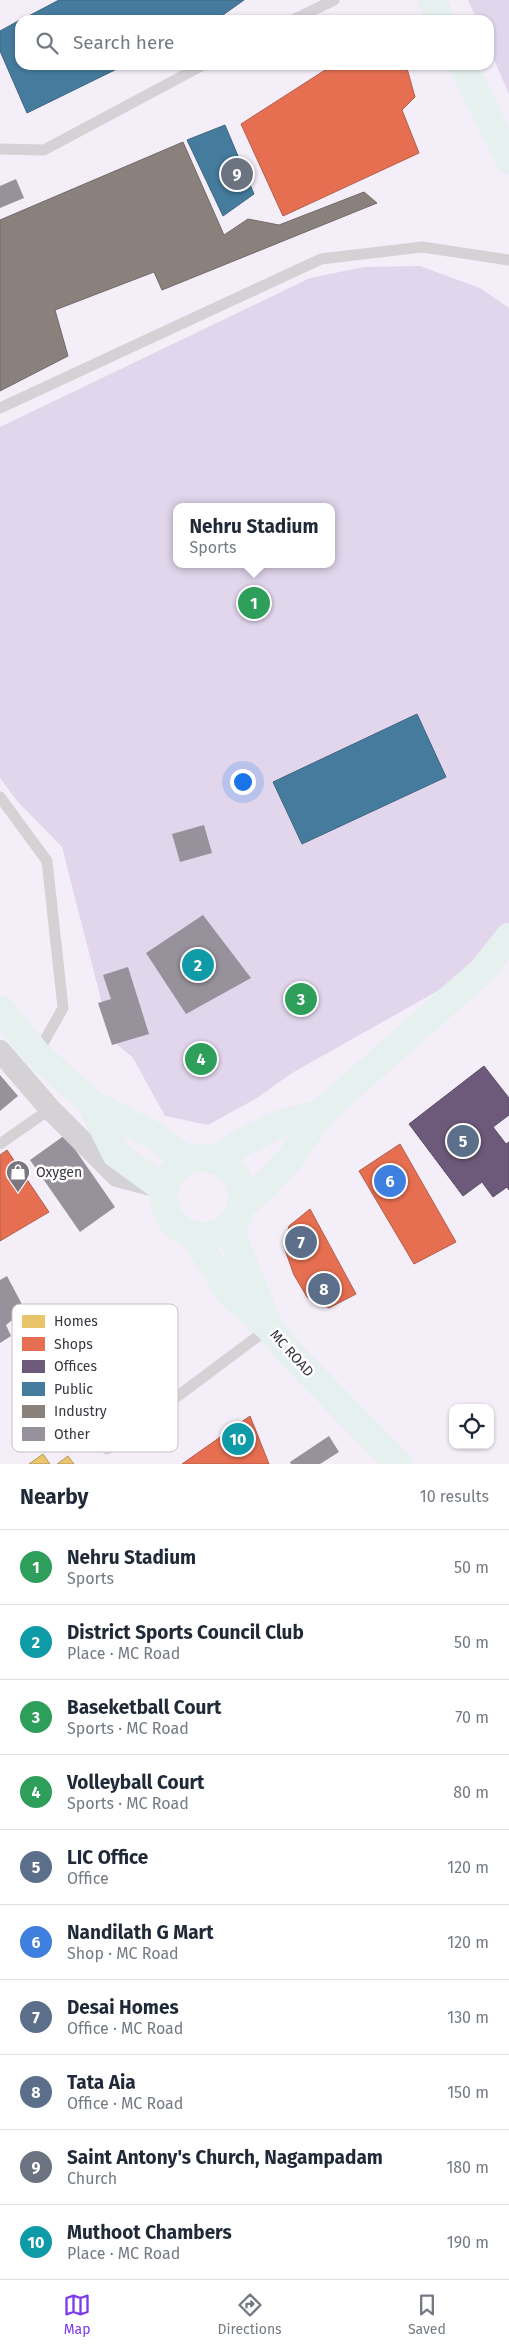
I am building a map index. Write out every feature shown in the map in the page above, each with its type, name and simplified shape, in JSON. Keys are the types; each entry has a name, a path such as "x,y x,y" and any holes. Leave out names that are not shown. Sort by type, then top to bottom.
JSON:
{"main road":[{"path":"432,0 439,15"},
{"path":"465,70 509,160"},
{"path":"194,1236 205,1237 226,1229 238,1213 292,1156 321,1113 483,970 509,937"},
{"path":"0,1009 37,1054 91,1103 158,1138 187,1161"},
{"path":"91,1103 116,1154 164,1189 168,1177 176,1168 196,1158 217,1161 229,1168 237,1178 242,1191 234,1240 269,1328"},
{"path":"217,1161 239,1144 282,1123 321,1113"},
{"name":"MC ROAD","path":"164,1189 165,1209 170,1218 176,1227 194,1236 230,1293 269,1328 291,1354 398,1464"}],"street":[{"path":"0,1051 50,1109 117,1176 164,1189"}],"lane":[{"path":"303,15 334,0"},
{"path":"0,149 44,150 194,70"},
{"path":"0,408 321,259 422,247 509,260"},
{"path":"0,797 47,861 62,1008 37,1054"},
{"path":"0,1144 50,1109"},
{"path":"178,1396 269,1328"}],"shaded area":[{"path":"468,0 509,0 509,94 494,60 494,15 475,15"},
{"path":"420,266 480,288 509,308 509,930 466,975 292,1073 257,1098 208,1125 165,1116 133,1058 111,1039 62,847 18,802 0,778 0,427 310,278 364,267"}],"building: Homes":[{"path":"43,1454 50,1464 29,1464"},
{"path":"68,1456 74,1464 57,1464"}],"building: Shops":[{"path":"325,70 407,70 415,97 402,110 419,153 283,216 241,124"},
{"path":"400,1144 456,1242 414,1264 359,1171"},
{"path":"7,1150 49,1212 0,1241 0,1155"},
{"path":"310,1209 356,1294 329,1308 307,1297 294,1275 284,1247 289,1226"},
{"path":"250,1416 269,1464 182,1464"}],"building: Offices":[{"path":"484,1066 509,1098 509,1115 493,1127 506,1144 509,1142 509,1190 507,1187 493,1197 482,1182 463,1196 409,1124"}],"building: Public":[{"path":"59,0 244,0 223,15 30,15"},
{"path":"15,23 15,70 115,70 27,113 0,51 0,31"},
{"path":"225,125 254,194 223,216 187,140"},
{"path":"417,714 446,777 302,844 273,782"}],"building: Industry":[{"path":"183,142 224,235 248,219 279,225 364,192 377,203 162,290 154,272 55,310 68,356 0,391 0,220"}],"building: Other":[{"path":"16,179 24,198 0,208 0,186"},
{"path":"204,825 212,853 180,862 172,834"},
{"path":"203,915 251,978 186,1014 146,953"},
{"path":"128,967 149,1034 112,1045 98,1003 111,999 103,975"},
{"path":"0,1075 18,1096 0,1111"},
{"path":"65,1135 115,1207 80,1232 30,1160"},
{"path":"7,1276 22,1304 12,1304 12,1320 6,1325 11,1336 0,1343 0,1280"},
{"path":"329,1436 339,1452 320,1464 291,1464 290,1462"}],"place":[{"name":"Saint Antony's Church, Nagampadam","path":"237,174"},
{"name":"Nehru Stadium","path":"254,603"},
{"name":"District Sports Council Club","path":"198,965"},
{"name":"Baseketball Court","path":"301,999"},
{"name":"Volleyball Court","path":"201,1059"},
{"name":"LIC Office","path":"463,1141"},
{"name":"Nandilath G Mart","path":"390,1181"},
{"name":"Oxygen","path":"18,1193"},
{"name":"Desai Homes","path":"301,1242"},
{"name":"Tata Aia","path":"324,1289"},
{"name":"Muthoot Chambers","path":"238,1439"}]}
